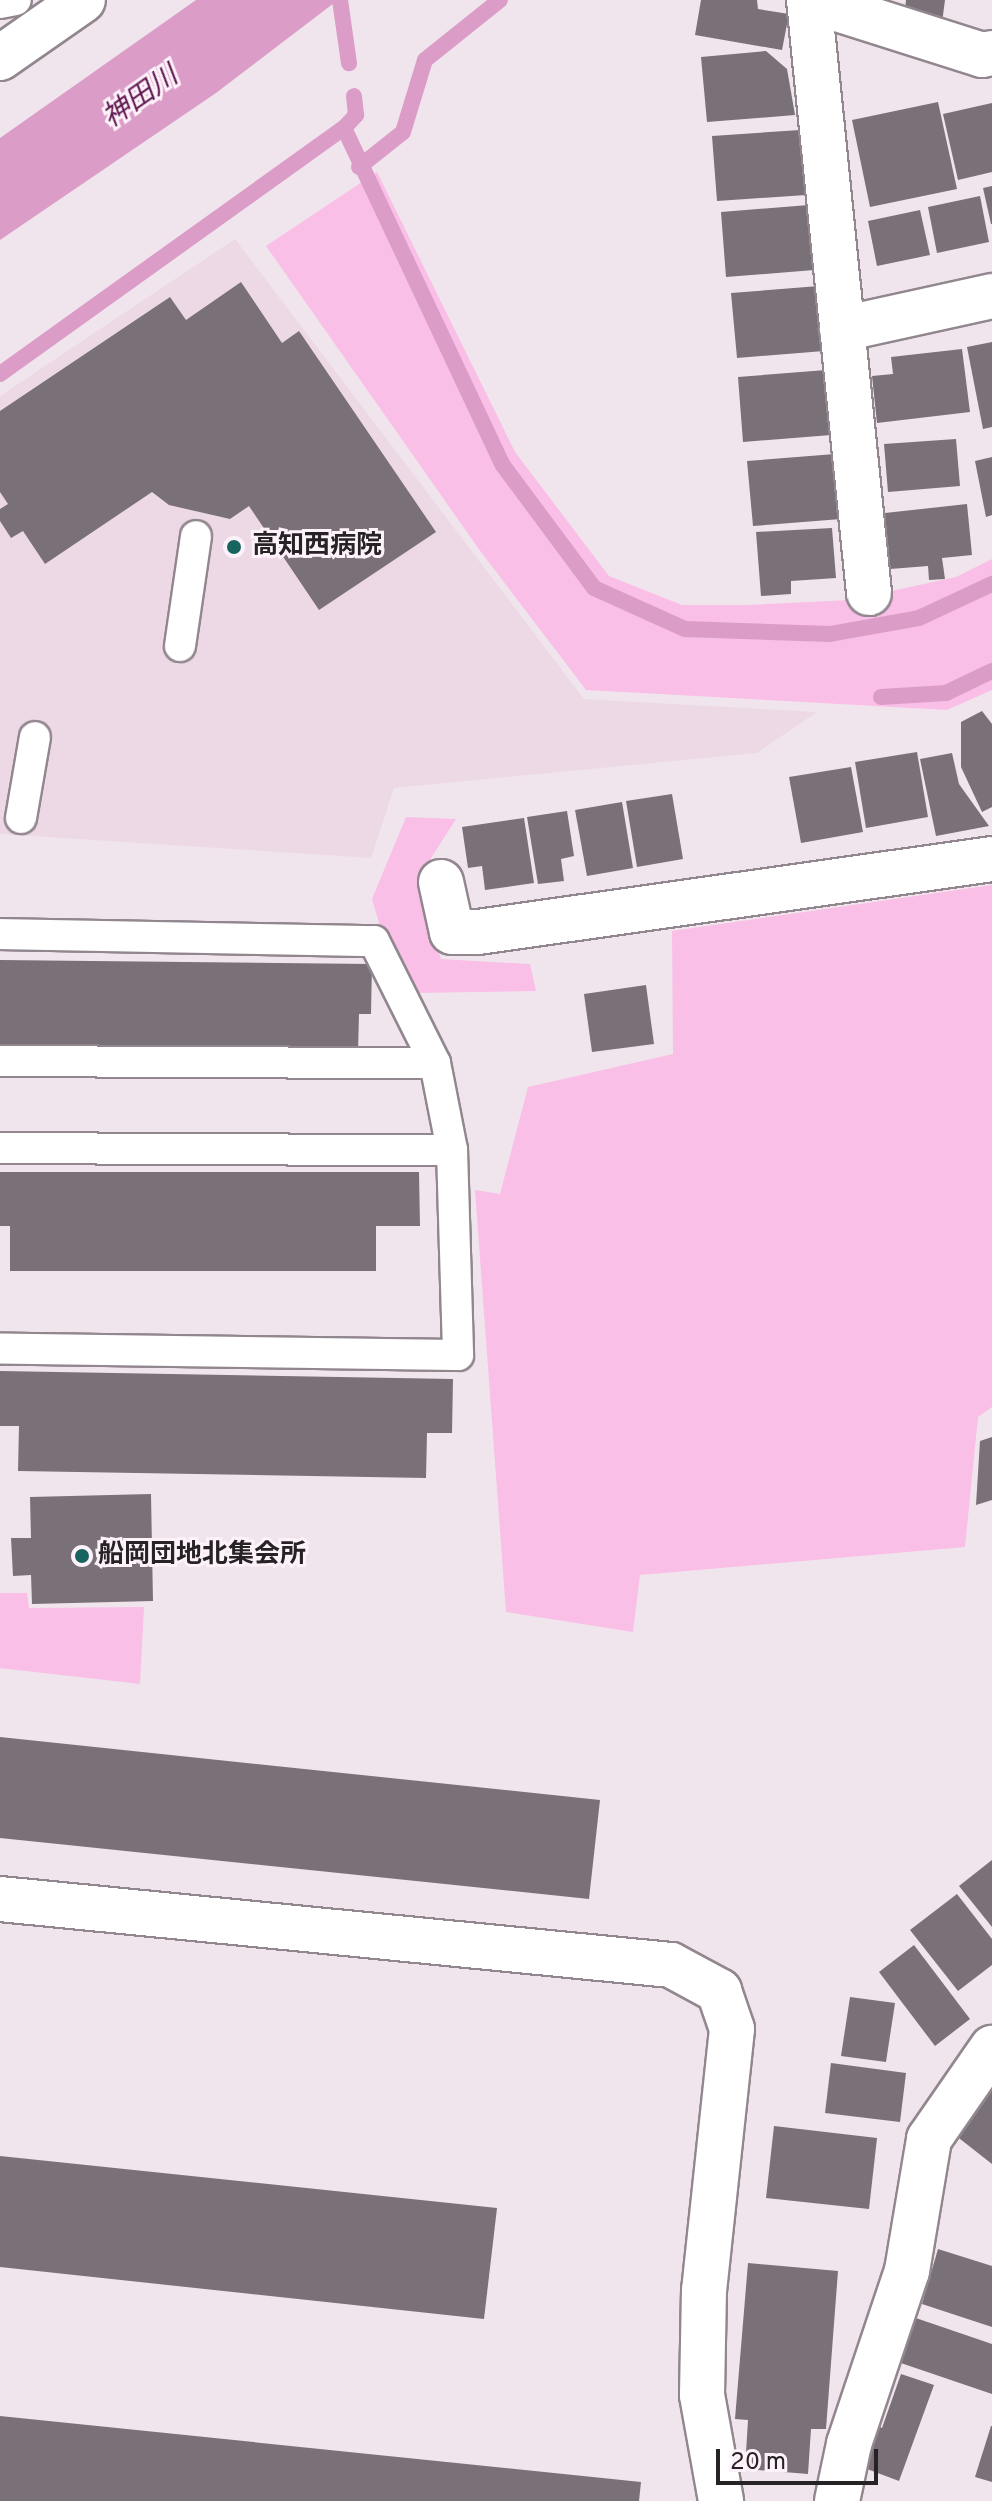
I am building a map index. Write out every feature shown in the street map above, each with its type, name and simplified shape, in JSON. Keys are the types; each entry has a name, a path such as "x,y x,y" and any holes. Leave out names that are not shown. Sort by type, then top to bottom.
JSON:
{"street":[{"path":"0,58 83,0"},
{"path":"869,593 809,0 982,55 992,53"},
{"path":"842,329 992,296"},
{"path":"441,882 452,932 478,932 992,859"},
{"path":"0,1899 671,1965 719,1991 732,2029 704,2290 702,2395 721,2501"},
{"path":"837,2501 849,2444 907,2271 929,2139 992,2048"}],"lane":[{"path":"0,3 16,0"},
{"path":"180,646 196,536"},
{"path":"21,818 35,737"},
{"path":"0,934 374,941 435,1063 452,1150 458,1355 0,1349"},
{"path":"0,1061 435,1063"},
{"path":"0,1148 452,1150"}],"shaded area":[{"path":"377,172 515,452 609,576 682,605 748,605 850,600 956,577 992,559 992,690 947,710 586,690 481,552 266,246"},
{"name":"高知西病院","path":"235,239 584,699 817,712 757,753 394,788 371,858 0,834 0,396"},
{"path":"406,817 456,819 417,880 441,959 530,964 536,991 413,993 388,953 372,899"},
{"path":"992,885 992,1407 978,1417 965,1547 640,1575 633,1632 506,1612 475,1190 500,1194 528,1087 673,1054 672,931"},
{"path":"0,1593 27,1593 29,1608 144,1607 140,1684 0,1668"}],"water":[{"name":"神田川","path":"196,0 338,0 216,93 0,240 0,138"}],"building":[{"path":"701,0 757,0 758,9 789,14 782,50 695,35"},
{"path":"906,0 945,0 942,23 904,19"},
{"path":"766,51 787,69 795,115 707,122 701,57"},
{"path":"938,102 957,189 870,207 852,120"},
{"path":"992,103 992,172 958,180 943,114"},
{"path":"800,130 806,195 717,201 712,136"},
{"path":"992,186 992,224 991,224 983,188"},
{"path":"980,196 989,242 937,253 928,207"},
{"path":"809,205 814,270 726,277 721,212"},
{"path":"920,210 930,255 877,266 868,221"},
{"path":"241,282 282,343 299,331 436,532 319,610 249,506 230,519 169,505 152,492 45,564 23,531 11,538 0,521 0,509 8,504 0,492 0,411 170,297 186,320"},
{"path":"819,286 824,351 737,358 731,293"},
{"path":"992,342 992,427 983,429 967,347"},
{"path":"962,349 970,412 877,423 872,376 893,374 891,357"},
{"path":"826,370 831,435 743,442 738,377"},
{"path":"956,439 960,486 888,492 884,444"},
{"path":"835,454 841,519 753,526 747,461"},
{"path":"992,457 992,515 986,517 975,461"},
{"path":"967,504 972,555 942,558 945,579 929,580 928,566 890,569 885,513"},
{"path":"832,528 836,578 791,581 791,594 761,596 756,532"},
{"path":"982,711 992,724 992,807 982,812 961,767 961,722"},
{"path":"917,752 928,817 866,828 855,762"},
{"path":"952,753 959,784 989,826 936,836 920,759"},
{"path":"851,767 863,832 801,843 789,777"},
{"path":"672,794 683,859 637,867 626,801"},
{"path":"622,802 633,868 587,876 575,810"},
{"path":"567,811 574,856 561,859 564,881 538,884 527,817"},
{"path":"524,818 534,883 485,890 482,866 468,868 462,827"},
{"path":"0,960 372,964 371,1014 359,1014 358,1053 0,1048"},
{"path":"646,985 654,1044 592,1052 584,994"},
{"path":"0,1172 419,1172 420,1226 376,1226 376,1271 10,1271 10,1226 0,1226"},
{"path":"0,1371 453,1379 452,1433 427,1433 426,1478 18,1471 19,1426 0,1426"},
{"path":"992,1437 992,1500 976,1505 980,1441"},
{"name":"船岡団地北集会所","path":"151,1494 153,1601 32,1604 31,1575 13,1576 11,1538 31,1538 30,1497"},
{"path":"0,1737 600,1800 589,1899 0,1838"},
{"path":"992,1860 992,1927 959,1886"},
{"path":"957,1894 992,1939 992,1965 958,1991 910,1930"},
{"path":"914,1945 970,2019 935,2046 879,1972"},
{"path":"850,1997 895,2003 886,2062 841,2056"},
{"path":"831,2063 906,2073 900,2122 825,2113"},
{"path":"992,2089 992,2164 955,2135"},
{"path":"774,2126 877,2138 869,2209 766,2198"},
{"path":"0,2156 497,2208 484,2319 0,2267"},
{"path":"938,2249 992,2266 992,2327 922,2304"},
{"path":"748,2263 838,2271 826,2429 811,2429 808,2474 745,2469 748,2420 735,2419"},
{"path":"907,2315 992,2344 992,2394 892,2360"},
{"path":"901,2374 934,2385 899,2481 859,2466 874,2424 882,2428"},
{"path":"0,2416 641,2482 639,2501 0,2501"},
{"path":"992,2426 992,2482 975,2477"}],"waterway":[{"path":"340,0 349,63"},
{"path":"359,167 403,132 425,60 500,0"},
{"path":"0,374 344,128 356,115 354,96"},
{"path":"344,128 502,464 594,588 685,629 830,634 919,618 992,584"},
{"path":"881,697 946,693 992,671"}],"place":[{"name":"高知西病院","path":"234,547"},
{"name":"船岡団地北集会所","path":"82,1556"}]}
